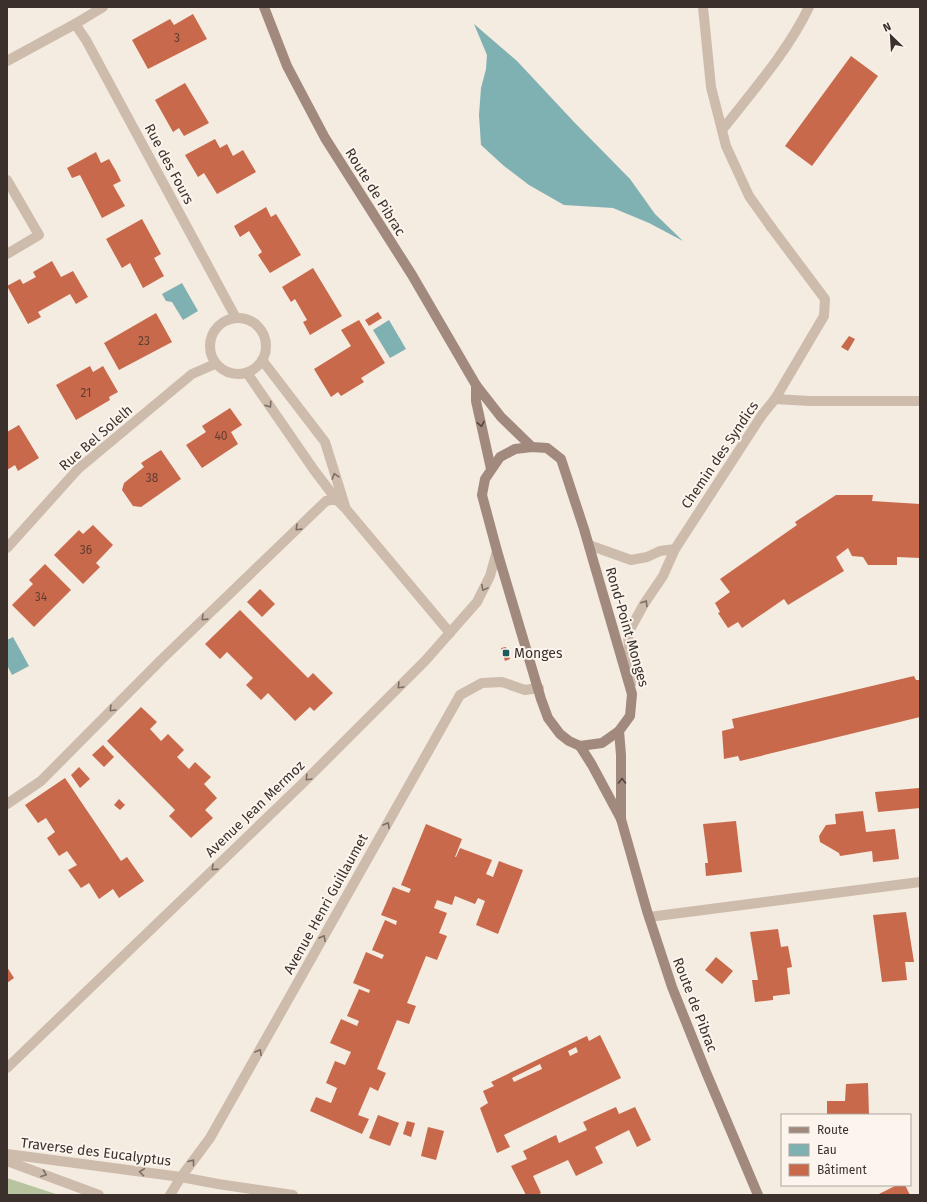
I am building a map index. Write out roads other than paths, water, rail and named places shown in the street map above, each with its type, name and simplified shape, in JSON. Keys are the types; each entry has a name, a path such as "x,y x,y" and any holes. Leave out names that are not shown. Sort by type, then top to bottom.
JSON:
{"main road":[{"name":"Route de Pibrac","path":"264,7 287,66 325,138 412,275 476,385 501,417 532,447"},
{"name":"Route de Pibrac","path":"476,385 476,401 491,469"},
{"name":"Rond-Point Monges","path":"532,447 547,448 561,459 576,500 632,694 630,716 619,731 602,743 580,746 569,741 560,734 548,718 497,551 482,494 485,479 500,458 516,449 532,447"},
{"name":"Route de Pibrac","path":"619,731 621,755 621,820"},
{"name":"Route de Pibrac","path":"580,746 592,765 621,820 649,917 672,988 758,1195"}],"street":[{"path":"7,61 103,7"},
{"path":"703,7 711,86 726,146 749,196 770,227 825,299 824,316 775,399"},
{"path":"722,130 801,24 808,7"},
{"name":"Rue des Fours","path":"75,24 90,47 236,318"},
{"path":"7,180 39,235 7,254"},
{"path":"236,318 246,319 255,324 262,331 265,341 266,351 262,360 256,368 247,373 238,374 222,370 215,364 210,355 209,345 212,334 217,326 226,320 236,318"},
{"path":"262,360 325,442 346,509"},
{"name":"Rue Bel Solelh","path":"7,548 78,469 192,374 215,364"},
{"path":"247,373 314,470 331,500 346,509 450,633"},
{"name":"Chemin des Syndics","path":"632,694 628,633 644,604 663,576 675,549 762,415 775,399 810,401 920,402"},
{"path":"7,804 41,781 161,660 331,500"},
{"path":"589,545 605,549 616,555 631,560 648,557 660,551 675,549"},
{"name":"Avenue Jean Mermoz","path":"7,1068 300,785 425,661 477,602 490,576 497,551"},
{"name":"Avenue Henri Guillaumet","path":"170,1195 181,1177 210,1138 460,695 482,684 502,682 525,690 539,688"},
{"path":"649,917 920,882"},
{"name":"Traverse des Eucalyptus","path":"7,1154 181,1177 293,1195"},
{"name":"Traverse des Eucalyptus","path":"7,1161 99,1195"}],"water":[{"path":"474,24 517,61 630,179 655,214 683,241 649,223 613,208 564,205 529,185 504,166 481,145 479,115 481,88 486,69 487,55"},
{"path":"182,283 198,311 183,320 172,302 166,301 162,294"},
{"path":"389,320 406,349 390,358 373,330"},
{"path":"13,637 29,666 12,675 7,665 7,640"}],"place":[{"name":"Monges","path":"506,653"}]}
